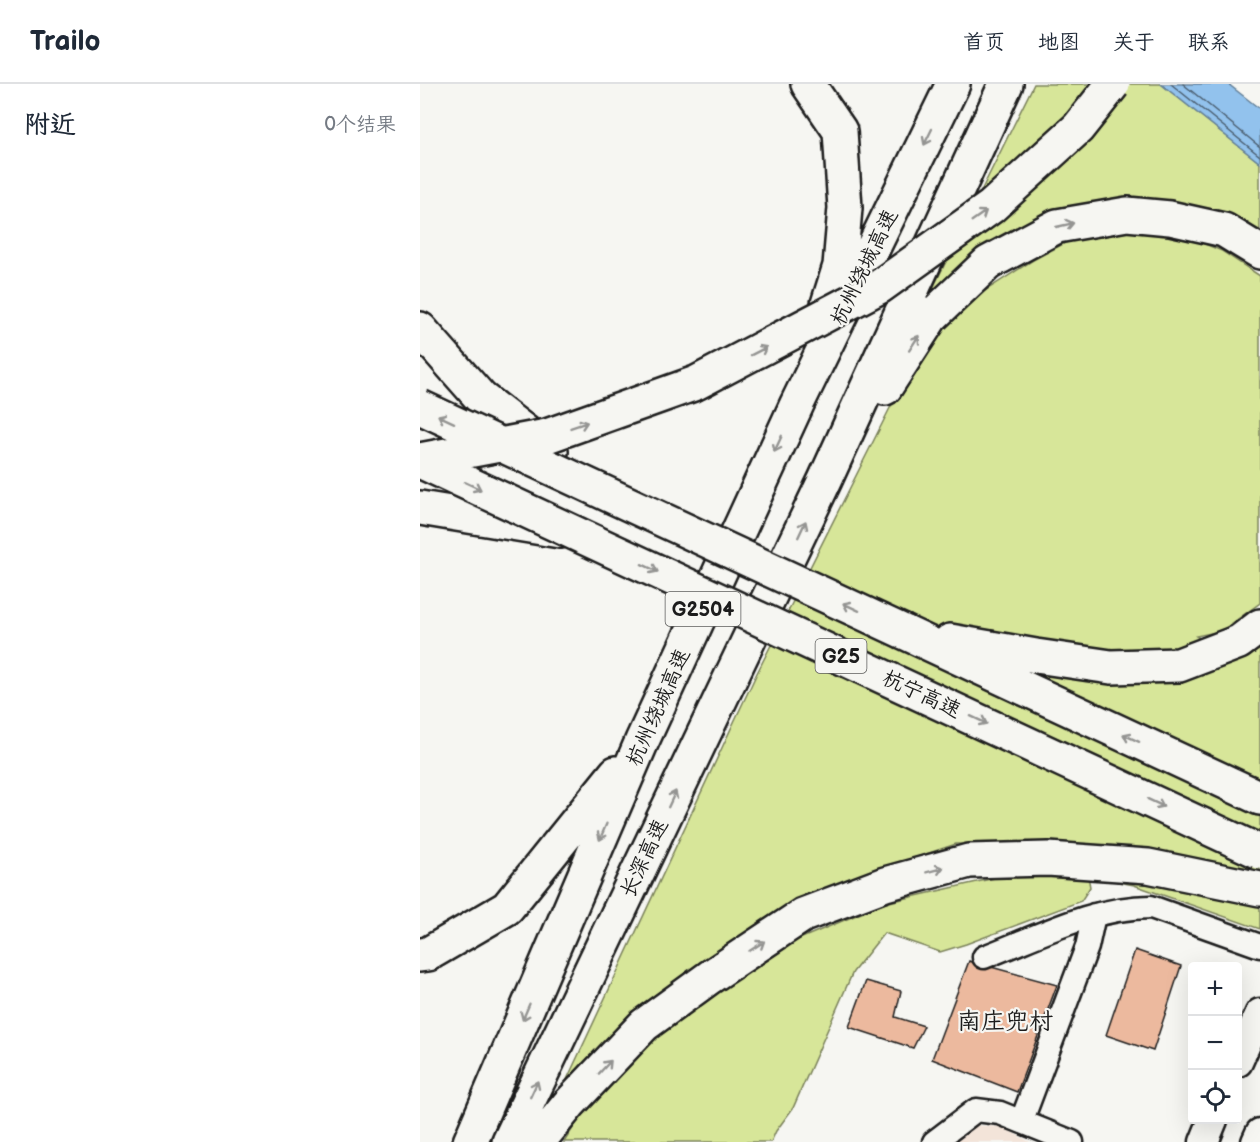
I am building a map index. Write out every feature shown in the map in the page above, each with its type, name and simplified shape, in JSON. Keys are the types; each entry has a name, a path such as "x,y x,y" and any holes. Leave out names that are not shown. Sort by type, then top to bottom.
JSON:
{"highway":[{"path":"797,404 840,266 845,208 840,131 808,84"},
{"name":"杭州绕城高速","path":"470,1142 642,741 797,404 953,84"},
{"path":"825,480 1006,84"},
{"path":"420,461 547,436 696,383 879,287 991,207 1078,128 1113,84"},
{"path":"825,480 931,317 988,263 1057,226 1127,214 1170,218 1224,230 1260,252"},
{"path":"420,329 481,398 600,490"},
{"name":"G25","path":"420,407 1260,798"},
{"name":"杭宁高速","path":"420,461 1260,852"},
{"name":"长深高速","path":"509,1142 825,480"},
{"path":"420,508 578,534"},
{"path":"904,632 1111,667 1179,665 1239,642 1260,626"},
{"path":"420,955 428,954 507,908 642,741"},
{"path":"538,1142 569,1104 644,1024 803,915 885,884 969,861 1048,860 1148,867 1260,889"}],"main road":[{"path":"1242,1053 1260,1013"},
{"path":"1204,1142 1211,1124"},
{"path":"1256,1142 1260,1133"}],"street":[{"path":"984,957 1094,915 1133,907 1150,907 1260,946"},
{"path":"1022,1120 1087,947 1094,915"},
{"path":"934,1142 976,1110 1000,1113 1022,1120 1072,1142"}],"shaded area":[{"path":"971,1125 1002,1127 1030,1142 957,1142"}],"green space":[{"path":"1034,84 1161,84 1260,163 1260,240 1136,204 936,303 931,292"},
{"path":"1138,228 1178,233 1222,251 1260,276 1260,603 1221,631 1196,636 1238,661 1260,640 1260,929 1134,885 1088,876 1090,887 1081,901 940,952 884,933 853,972 793,1108 771,1142 564,1142 577,1122 644,1044 759,956 885,903 999,877 1087,875 1085,844 956,844 841,882 786,908 660,992 563,1088 756,675 892,404 929,343 966,303 1033,260 1065,243 1096,234"}],"water":[{"path":"1161,84 1228,84 1260,109 1260,163"}],"building":[{"path":"1135,950 1181,966 1153,1051 1106,1035"},
{"path":"969,961 1057,985 1017,1092 932,1059"},
{"path":"866,981 901,991 895,1017 924,1026 913,1048 849,1027"}],"district":[{"name":"南庄兜村","path":"1005,1021"}]}
